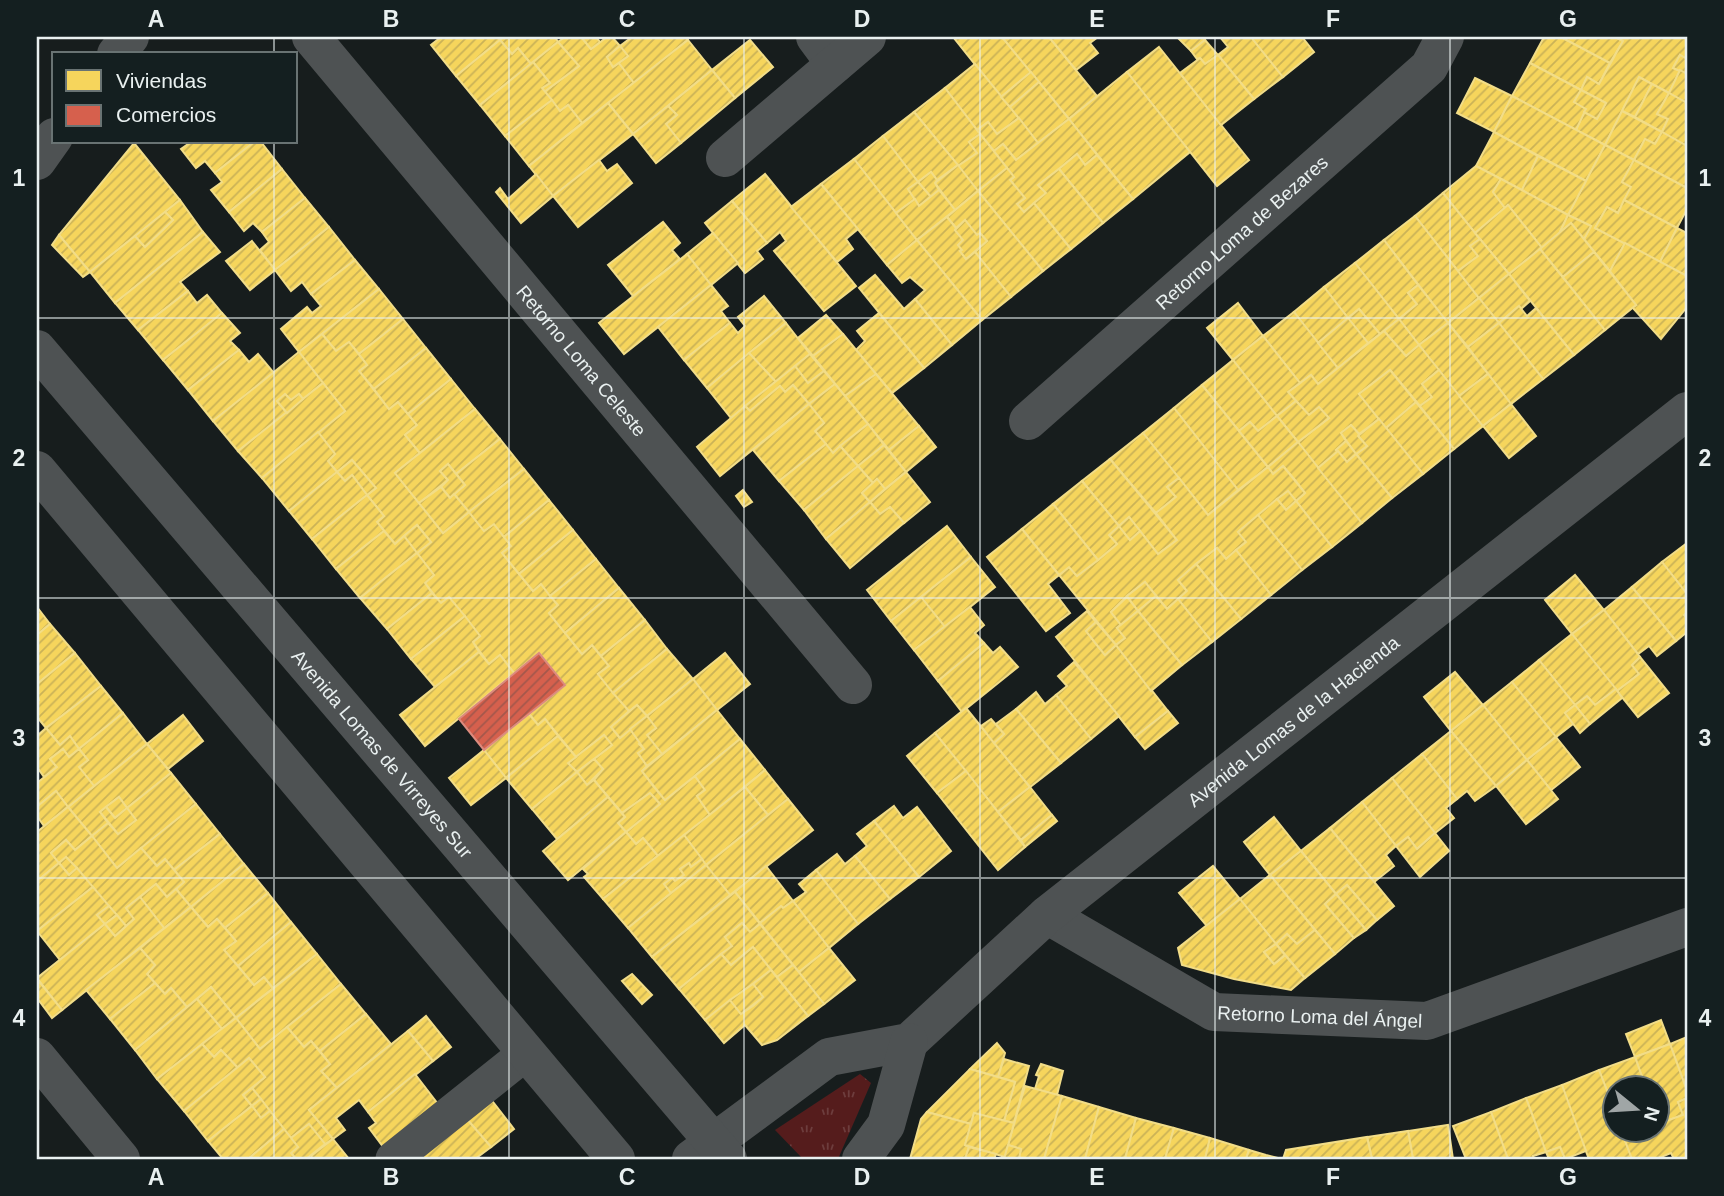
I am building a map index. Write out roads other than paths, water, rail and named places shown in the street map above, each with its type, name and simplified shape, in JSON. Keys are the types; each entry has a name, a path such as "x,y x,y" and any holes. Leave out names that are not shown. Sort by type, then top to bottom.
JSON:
{"street":[{"name":"Retorno Loma Celeste","path":"311,37 853,685"},
{"path":"725,158 825,50 867,37"},
{"name":"Retorno Loma de Bezares","path":"1028,421 1429,67 1445,37"},
{"path":"37,161 52,140"},
{"name":"Avenida Lomas de Virreyes Sur","path":"37,349 711,1153"},
{"name":"Avenida Lomas de la Hacienda","path":"909,1042 1047,915 1687,411"},
{"path":"37,470 616,1159"},
{"name":"Retorno Loma del Ángel","path":"1047,915 1214,1012 1427,1021 1687,927"},
{"path":"711,1153 829,1057 909,1042 886,1125 861,1159"},
{"path":"393,1159 526,1053"},
{"path":"37,1057 121,1159"}]}
